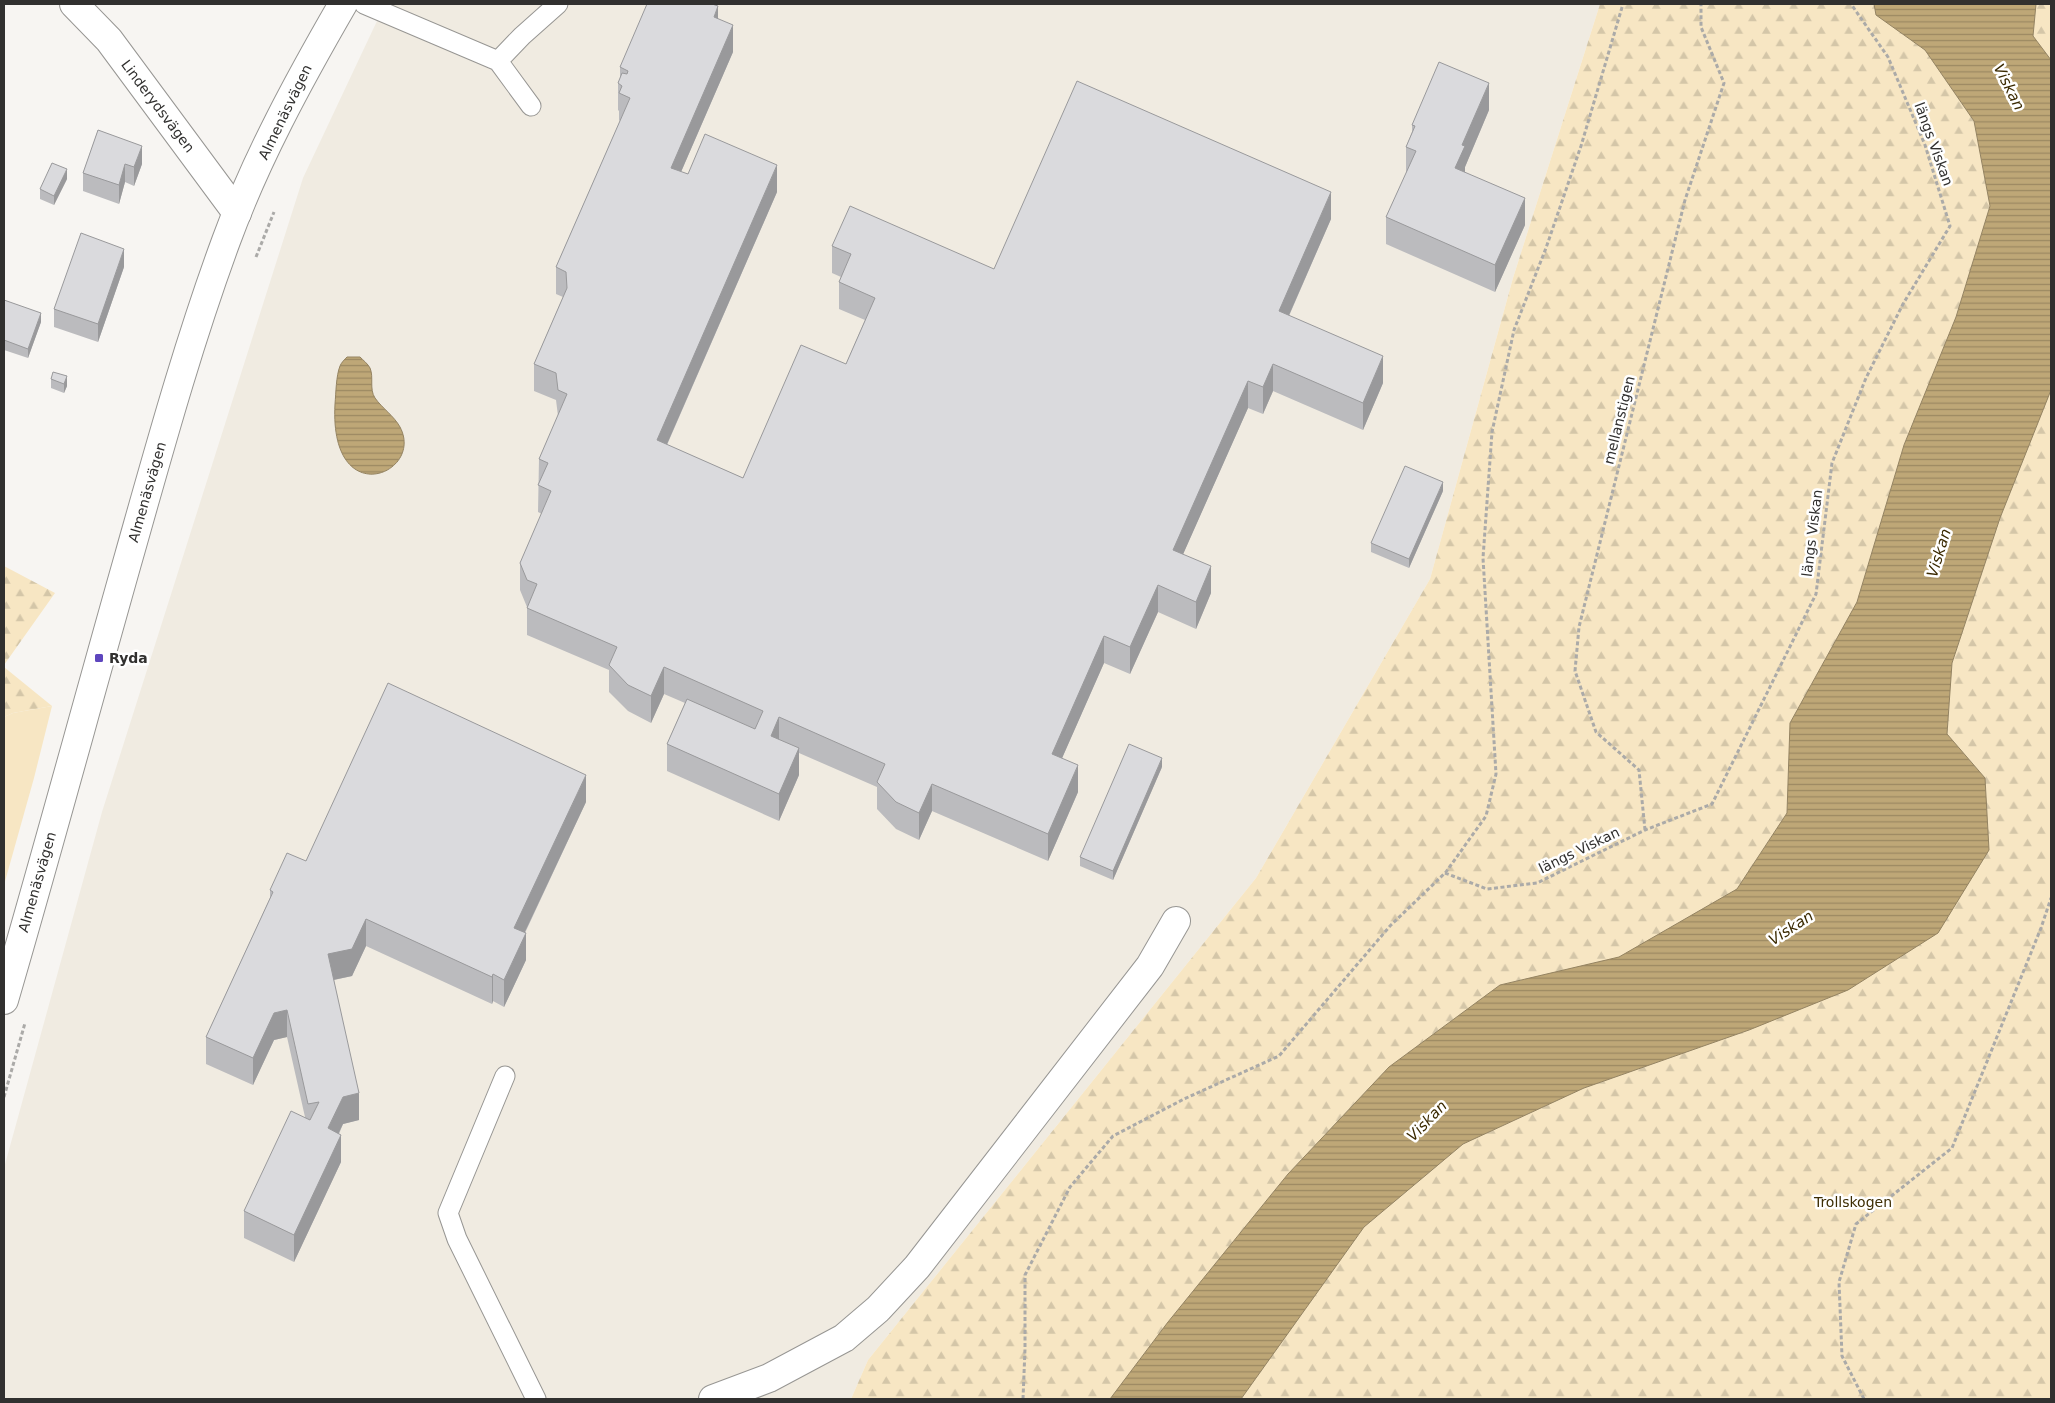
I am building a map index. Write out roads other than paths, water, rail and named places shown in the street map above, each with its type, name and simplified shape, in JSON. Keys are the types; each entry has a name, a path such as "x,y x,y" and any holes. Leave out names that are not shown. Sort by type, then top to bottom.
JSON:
{"street":[{"name":"Linderydsvägen","path":"74,4 109,40 238,213"},
{"name":"Almenäsvägen","path":"4,1000 186,357 226,240 266,149 307,66 343,4"},
{"path":"713,1399 769,1378 844,1338 878,1309 917,1267 1138,982 1150,966 1176,921"}],"lane":[{"path":"364,4 498,61 531,106"},
{"path":"498,61 522,36 558,4"},
{"path":"505,1076 448,1213 457,1239 536,1399"}],"water":[{"name":"Viskan","path":"1874,4 2036,4 2033,36 2051,60 2051,390 2000,518 1952,663 1947,734 1985,778 1989,850 1938,933 1848,990 1749,1030 1584,1088 1463,1144 1364,1227 1241,1399 1110,1399 1168,1322 1288,1174 1389,1067 1500,985 1619,957 1737,889 1787,813 1790,723 1857,602 1904,445 1956,317 1990,206 1974,121 1925,50 1876,15"},
{"path":"347,357 360,357 369,367 375,398 400,427 404,444 400,459 389,469 375,474 360,472 346,460 337,438 335,404 337,380 341,365"}],"place":[{"name":"Ryda","path":"99,658"}],"park label":[{"name":"Trollskogen","path":"1853,1202"}]}
